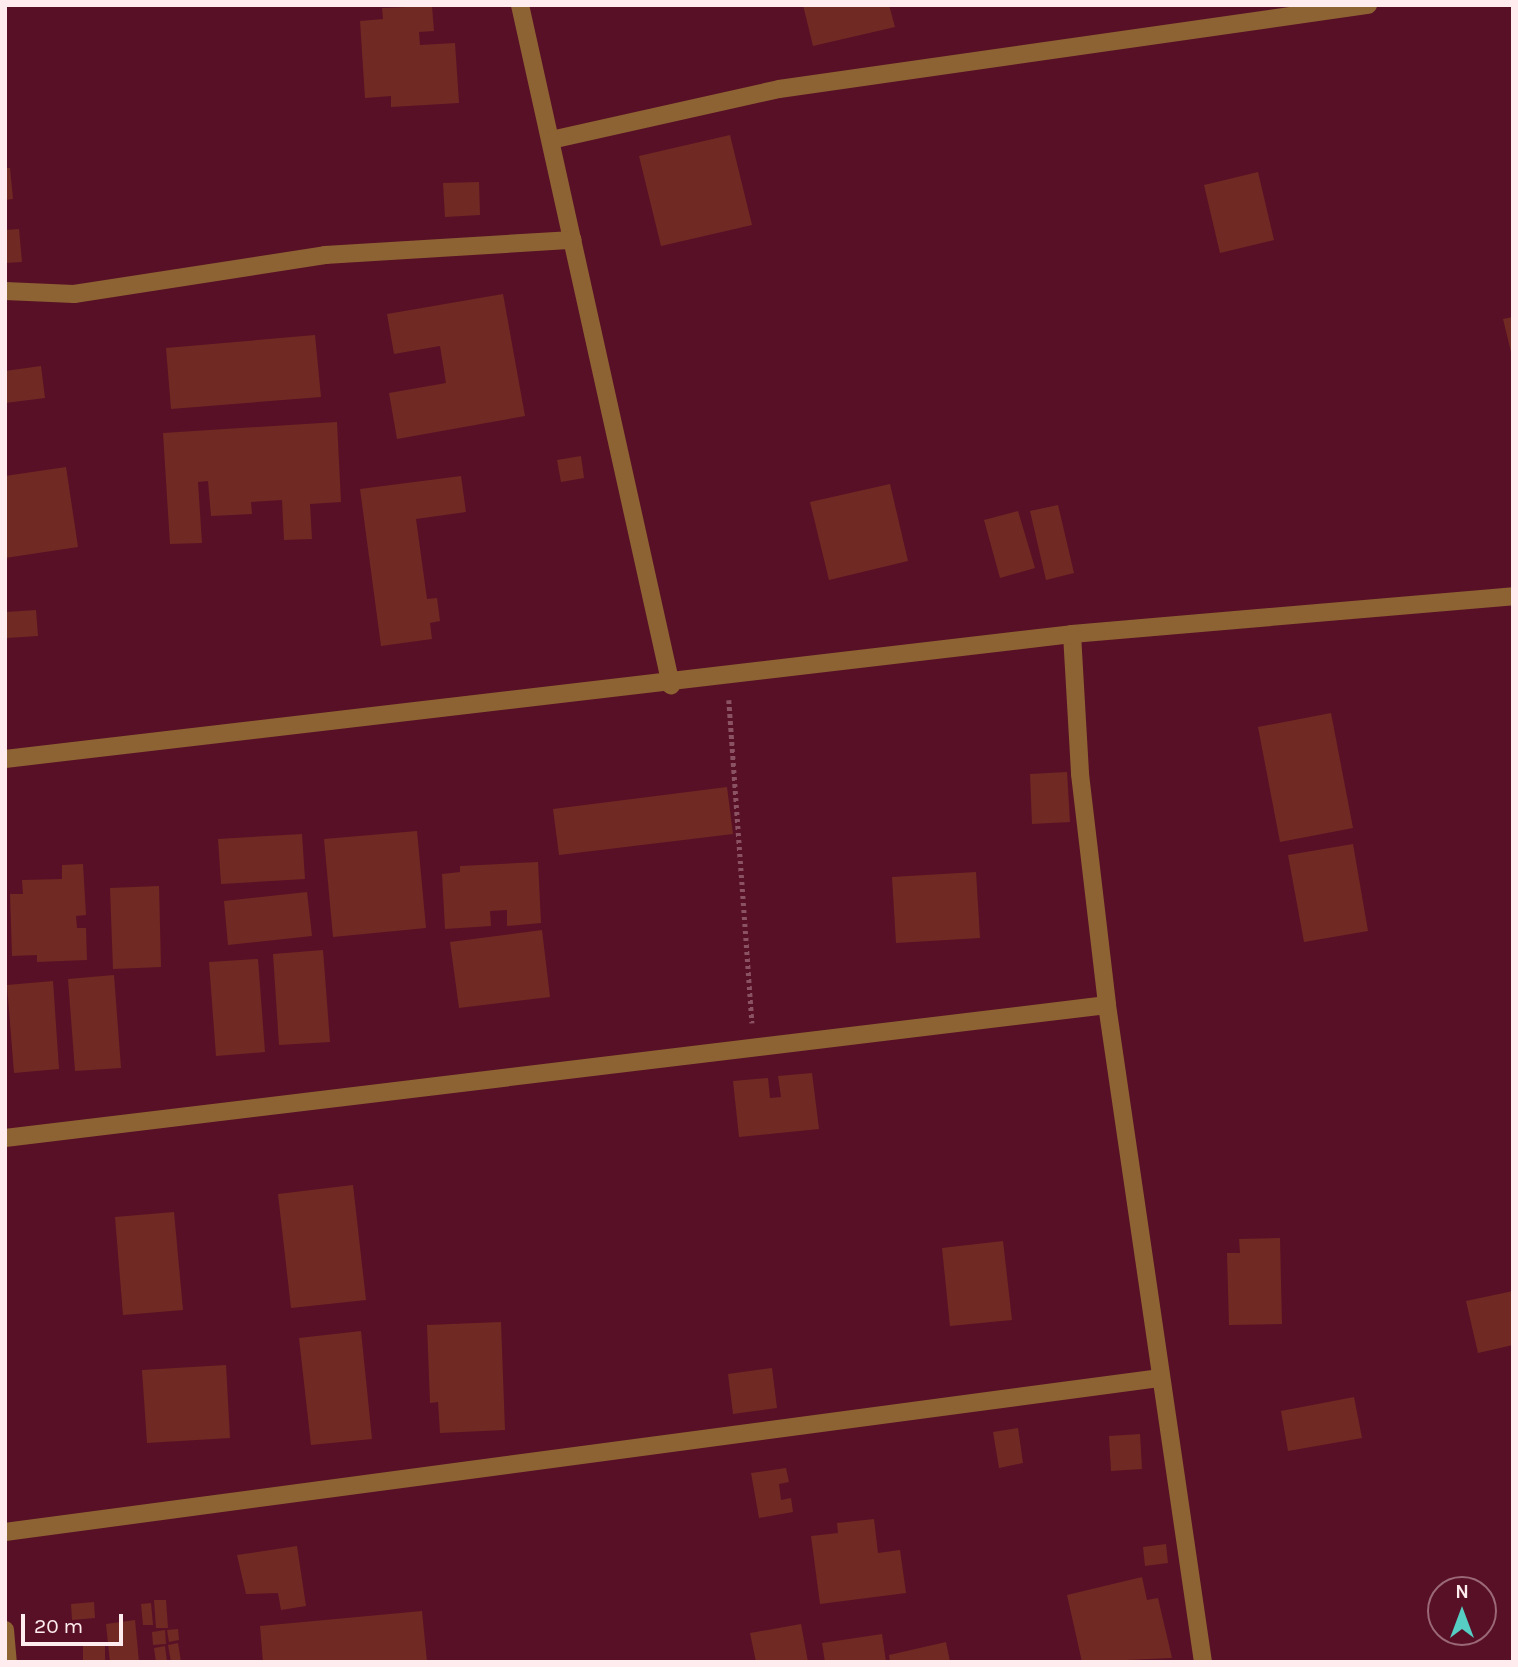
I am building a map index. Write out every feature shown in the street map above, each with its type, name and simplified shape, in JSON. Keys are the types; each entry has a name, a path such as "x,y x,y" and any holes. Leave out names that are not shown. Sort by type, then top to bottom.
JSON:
{"street":[{"path":"520,5 671,685"},
{"path":"551,140 779,89 1368,5"},
{"path":"5,291 74,294 325,255 573,240"},
{"path":"5,759 671,685 727,675 1072,634 1513,596"},
{"path":"1072,634 1080,774 1107,1005 1159,1378 1203,1662"},
{"path":"5,1138 1107,1005"},
{"path":"5,1532 1159,1378"},
{"path":"5,1630 8,1662"}],"path":[{"path":"727,675 754,1048"}],"building":[{"path":"803,5 889,5 895,27 813,46"},
{"path":"432,6 434,31 419,32 420,45 455,43 459,103 391,107 391,96 365,98 360,21 383,19 382,8"},
{"path":"730,135 752,225 661,246 639,156"},
{"path":"5,168 10,168 13,199 5,200"},
{"path":"1258,172 1274,240 1220,253 1204,185"},
{"path":"479,182 480,215 445,217 443,183"},
{"path":"19,229 22,262 5,263 5,230"},
{"path":"503,294 525,416 397,439 389,393 446,383 440,346 394,354 387,314"},
{"path":"1513,317 1513,356 1512,356 1503,319"},
{"path":"315,335 321,397 171,409 166,348"},
{"path":"41,366 45,398 5,403 5,371"},
{"path":"337,422 341,502 310,504 312,539 284,540 282,500 251,502 252,514 211,516 208,481 198,482 202,543 170,544 163,433"},
{"path":"581,456 584,478 561,482 557,460"},
{"path":"66,467 78,547 5,558 5,476"},
{"path":"461,476 466,512 416,519 427,599 437,598 440,621 430,623 432,639 381,646 360,489"},
{"path":"890,484 908,561 829,580 810,502"},
{"path":"1058,505 1074,573 1046,580 1030,511"},
{"path":"1018,511 1035,568 1000,578 984,520"},
{"path":"36,610 38,636 7,638 6,612"},
{"path":"1331,713 1353,828 1280,842 1258,727"},
{"path":"1067,772 1070,822 1032,824 1030,774"},
{"path":"727,787 733,834 559,855 553,809"},
{"path":"417,831 426,928 333,937 324,839"},
{"path":"302,834 305,879 221,884 218,839"},
{"path":"1353,844 1368,931 1304,942 1288,855"},
{"path":"538,862 541,923 507,926 507,910 490,911 491,926 445,929 442,874 460,872 460,866"},
{"path":"83,864 86,915 76,916 77,928 86,928 87,960 37,962 37,955 12,956 10,894 23,894 22,880 62,879 62,865"},
{"path":"976,872 980,938 896,943 892,877"},
{"path":"159,886 161,967 113,969 110,888"},
{"path":"307,892 312,936 228,945 224,901"},
{"path":"542,930 550,997 459,1008 450,942"},
{"path":"323,950 330,1042 279,1045 273,954"},
{"path":"258,959 265,1052 216,1056 209,962"},
{"path":"114,975 121,1068 75,1071 68,979"},
{"path":"53,981 59,1069 14,1073 7,985"},
{"path":"812,1073 819,1129 739,1137 733,1081 768,1078 770,1098 781,1097 778,1076"},
{"path":"353,1185 366,1300 291,1308 278,1194"},
{"path":"174,1212 183,1310 123,1315 115,1217"},
{"path":"1280,1238 1282,1324 1229,1325 1227,1253 1240,1253 1239,1239"},
{"path":"1003,1241 1012,1320 950,1326 942,1248"},
{"path":"1513,1291 1513,1345 1478,1353 1466,1301"},
{"path":"501,1322 505,1430 440,1433 438,1402 430,1403 427,1325"},
{"path":"361,1331 372,1439 311,1445 299,1338"},
{"path":"226,1365 230,1438 147,1443 142,1370"},
{"path":"772,1368 777,1408 733,1414 728,1374"},
{"path":"1354,1397 1362,1438 1288,1451 1281,1411"},
{"path":"1018,1428 1023,1463 999,1468 993,1432"},
{"path":"1140,1434 1142,1469 1111,1471 1109,1436"},
{"path":"786,1468 789,1482 779,1484 781,1500 791,1498 793,1512 759,1518 751,1473"},
{"path":"874,1519 878,1553 900,1550 906,1593 820,1604 811,1536 838,1533 837,1523"},
{"path":"1166,1544 1168,1563 1145,1566 1143,1547"},
{"path":"297,1546 306,1606 281,1610 278,1593 246,1594 237,1555"},
{"path":"1142,1577 1147,1600 1158,1598 1172,1658 1082,1662 1067,1595"},
{"path":"154,1600 166,1600 168,1628 156,1628"},
{"path":"94,1602 95,1618 72,1620 71,1604"},
{"path":"151,1603 153,1625 143,1625 141,1604"},
{"path":"422,1611 427,1662 263,1662 260,1626"},
{"path":"135,1620 139,1662 110,1662 106,1624"},
{"path":"801,1624 808,1662 756,1662 750,1633"},
{"path":"178,1629 179,1640 169,1642 167,1630"},
{"path":"165,1630 166,1644 153,1645 152,1632"},
{"path":"882,1634 886,1662 825,1662 822,1643"},
{"path":"946,1642 950,1662 890,1662 889,1655"},
{"path":"178,1643 181,1662 171,1662 168,1645"},
{"path":"83,1645 105,1645 105,1662 83,1662"},
{"path":"165,1646 167,1662 156,1662 154,1648"}]}
